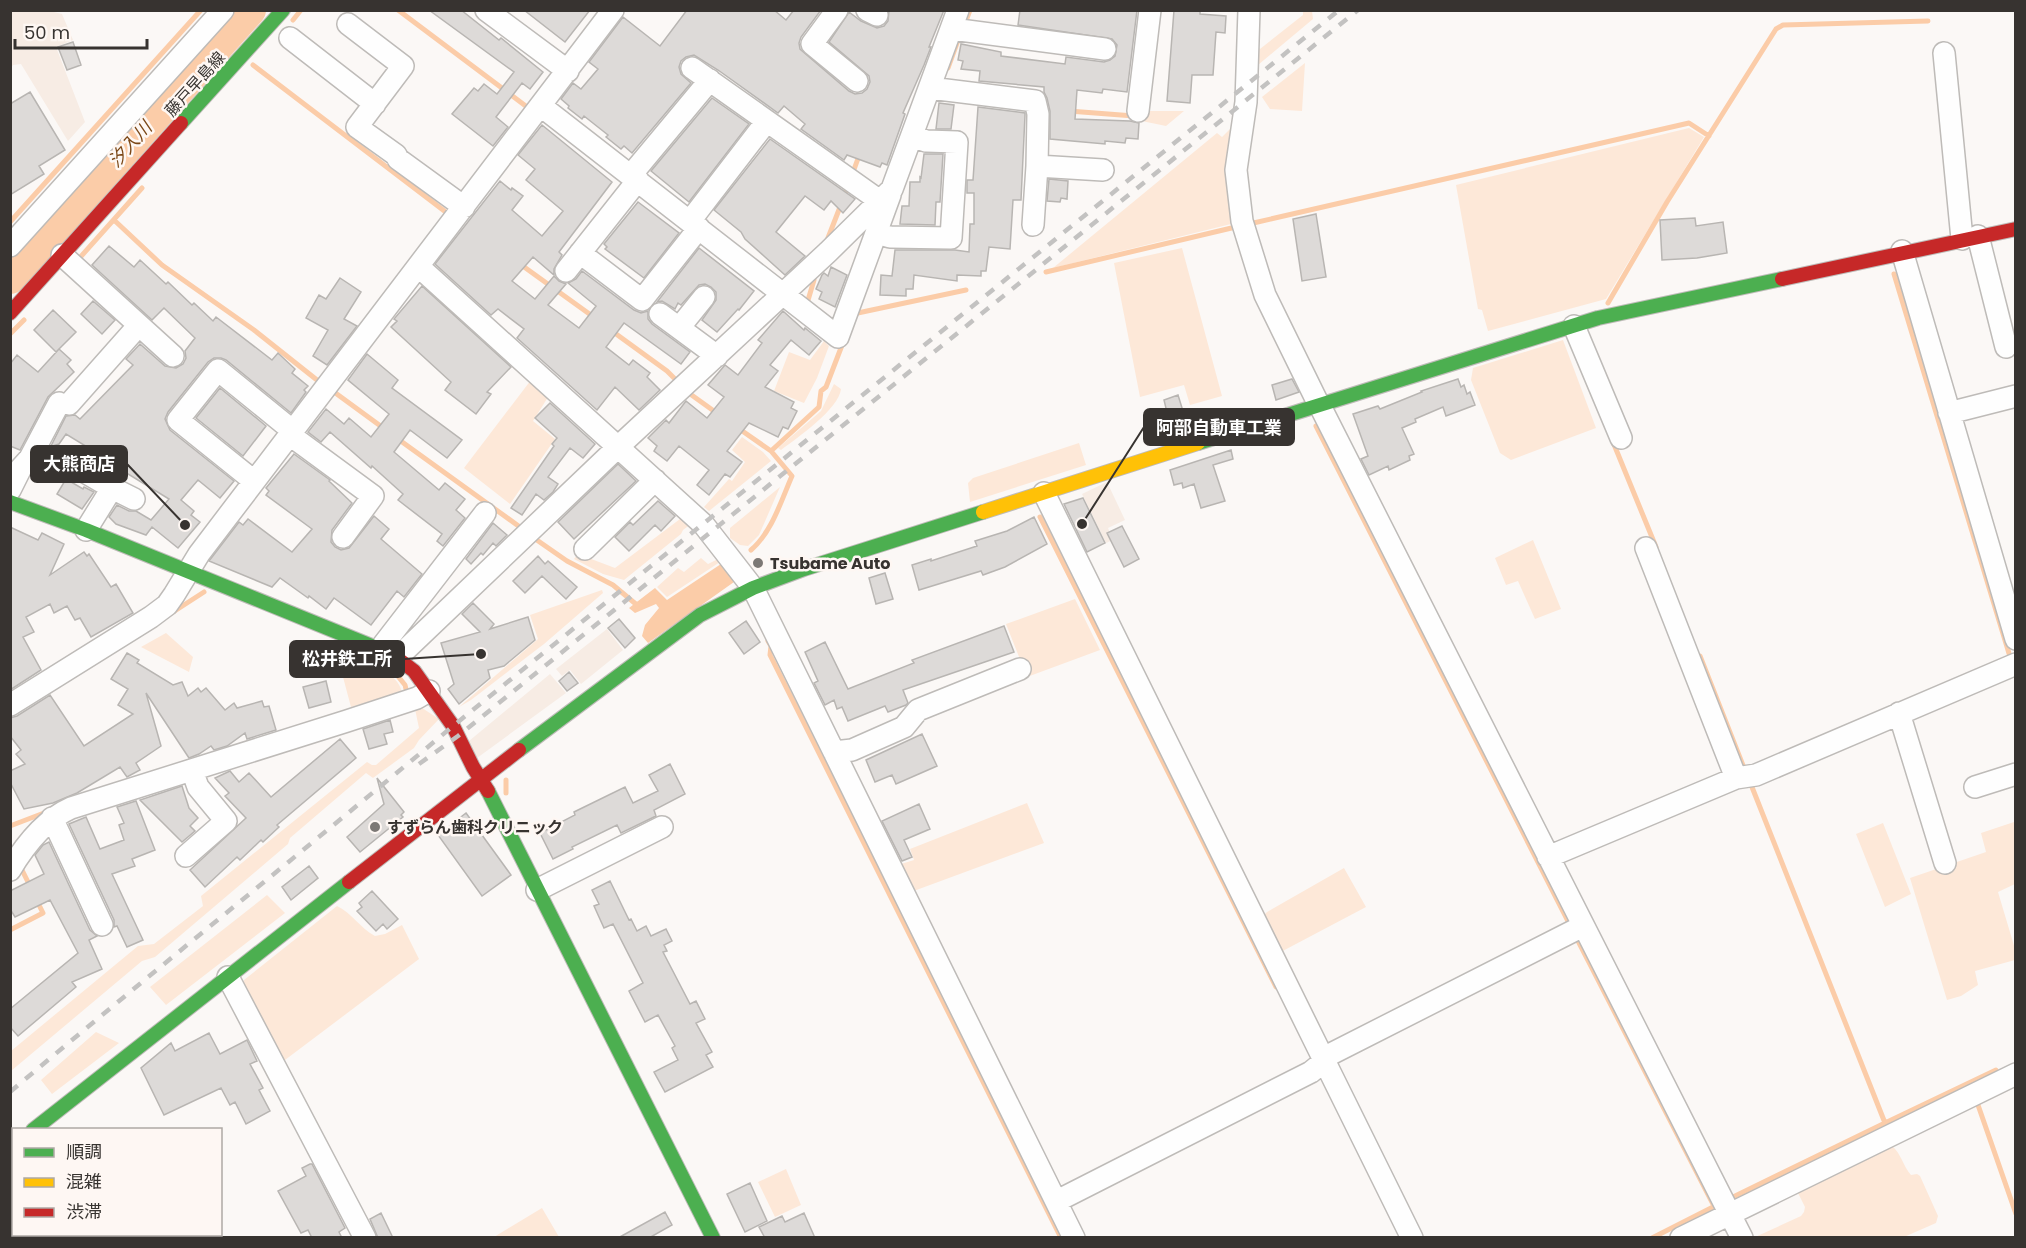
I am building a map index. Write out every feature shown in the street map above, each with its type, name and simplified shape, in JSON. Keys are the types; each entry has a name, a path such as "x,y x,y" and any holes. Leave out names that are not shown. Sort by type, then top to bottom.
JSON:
{"street":[{"path":"10,246 223,10"},
{"name":"藤戸早島線","path":"10,313 70,262 283,10"},
{"path":"486,10 562,67"},
{"path":"10,705 151,617 166,605 250,478 327,387 418,266 457,209 538,111 562,67 613,10"},
{"path":"837,10 812,44 857,81"},
{"path":"1138,111 1150,10"},
{"path":"1249,10 1246,102 1236,170 1243,226 1265,295 1548,857 1576,929 1742,1238"},
{"path":"348,24 403,66 357,127 396,156 457,209"},
{"path":"389,653 528,532 779,299 886,195 918,138 958,25 1105,49"},
{"path":"290,38 375,104"},
{"path":"1944,53 1970,238 2006,347"},
{"path":"692,68 849,179 886,195"},
{"path":"566,271 710,80"},
{"path":"936,89 1035,101 1037,166 1033,225"},
{"path":"538,111 779,299 804,310 838,337 882,235 886,195"},
{"path":"580,253 642,300 693,231 767,121"},
{"path":"882,235 951,238 957,142 918,138"},
{"path":"1037,166 1103,170"},
{"path":"36,1128 481,779 700,615 753,588 804,569 1044,493 1316,398 1598,318 2016,228"},
{"path":"1902,251 2016,639"},
{"path":"70,262 173,356"},
{"path":"418,266 704,525 753,588 1074,1238"},
{"path":"679,328 704,297"},
{"path":"660,314 717,356"},
{"path":"10,490 21,468 30,458 64,404 139,325"},
{"path":"1574,326 1621,438"},
{"path":"250,478 178,420 218,370 343,475 374,496 343,537"},
{"path":"1949,413 2016,396"},
{"path":"59,457 134,499"},
{"path":"585,549 655,480"},
{"path":"86,530 112,488"},
{"path":"1044,493 1319,1065 1413,1238"},
{"path":"10,502 86,530 183,579 389,653 414,671 453,726 473,767 545,886 713,1238"},
{"path":"389,653 485,513"},
{"path":"1646,548 1744,776"},
{"path":"1548,857 2013,664"},
{"path":"834,752 852,750 904,727 918,710 1020,669"},
{"path":"16,861 52,818 71,808 417,698 429,691"},
{"path":"1899,713 1945,863"},
{"path":"186,856 226,821 198,787 192,770"},
{"path":"1975,787 2016,774"},
{"path":"52,818 102,926"},
{"path":"545,886 662,827"},
{"path":"1056,1201 1576,929"},
{"path":"228,977 365,1238"},
{"path":"1681,1238 1726,1206 2016,1074"}],"shaded area":[{"path":"11,10 50,11 62,14 73,40 56,47 85,122 68,141 21,64 13,65 11,68"},
{"path":"1303,11 1312,11 1313,19 1258,65 1254,62 1256,44 1260,49 1303,15"},
{"path":"207,38 212,43 11,268 11,254"},
{"path":"1305,63 1302,111 1270,109 1262,97"},
{"path":"1144,111 1184,111 1166,126 1137,120"},
{"path":"1232,127 1235,223 1053,268 1217,133 1222,137"},
{"path":"1689,128 1704,137 1606,299 1488,331 1482,310 1478,309 1456,185"},
{"path":"1182,248 1222,396 1190,405 1184,385 1140,397 1114,263"},
{"path":"1563,340 1596,428 1511,460 1500,453 1471,380 1473,368"},
{"path":"824,341 829,346 817,378 804,403 774,391 789,352 810,360"},
{"path":"531,380 550,394 533,421 555,439 510,504 464,468"},
{"path":"834,384 841,389 833,405 797,438 781,450 778,448 821,411"},
{"path":"742,437 763,452 771,461 709,511 704,507 729,479 732,481 745,462 732,450"},
{"path":"1079,443 1086,465 970,502 968,483 973,478"},
{"path":"1107,482 1125,520 1108,528 1113,540 1106,543 1082,494"},
{"path":"780,487 759,535 748,546 740,545 730,538 730,528"},
{"path":"684,516 691,524 624,580 603,574 574,559 578,554 615,568"},
{"path":"1533,540 1561,609 1535,619 1518,581 1506,585 1495,558"},
{"path":"701,558 708,564 718,559 720,562 667,597 657,587 678,568 684,572"},
{"path":"721,564 734,578 734,582 648,643 642,636 645,625 659,608 656,604 635,613 629,608 655,588 667,600"},
{"path":"602,590 603,593 544,644 459,707 538,639 530,615"},
{"path":"1075,599 1100,650 1027,677 1006,624"},
{"path":"607,629 623,650 581,684 570,670 562,676 556,669"},
{"path":"166,633 193,657 189,672 141,647"},
{"path":"354,661 389,675 395,679 402,692 351,707 343,677"},
{"path":"550,674 566,693 477,758 469,741"},
{"path":"419,706 439,719 414,748 373,778 366,773 290,838 288,844 155,957 142,961 11,1071 11,1051 138,946 154,944 203,906 201,896 367,762 376,765 419,728 415,709"},
{"path":"1027,803 1044,843 911,892 898,865 914,860 910,849"},
{"path":"2014,822 2016,824 2015,884 1998,892 2015,949 2015,960 1975,971 1978,985 1961,996 1947,1000 1910,878 1986,852 1981,833"},
{"path":"1883,823 1911,894 1885,907 1856,834"},
{"path":"1344,868 1366,907 1277,954 1263,916"},
{"path":"267,895 285,913 166,1005 150,987"},
{"path":"337,906 375,936 385,934 402,925 419,959 281,1063 243,986 244,980"},
{"path":"96,1032 119,1043 52,1094 41,1080"},
{"path":"1892,1146 1911,1175 1920,1176 1938,1216 1936,1223 1904,1237 1753,1238 1801,1216 1805,1207 1797,1191"},
{"path":"786,1169 801,1205 775,1217 758,1182"},
{"path":"542,1208 559,1237 494,1237"}],"building":[{"path":"429,10 461,10 543,72 530,89 522,83 496,117 508,127 493,146 452,114 474,88 478,91 484,84 497,94 514,72"},
{"path":"524,10 590,10 565,42"},
{"path":"687,10 774,10 786,20 794,10 821,10 801,37 800,49 855,94 867,89 870,82 869,76 829,42 849,12 861,21 877,28 884,26 888,21 889,10 944,10 903,113 905,114 887,165 882,163 880,167 847,155 844,160 801,129 805,124 784,106 778,113 694,55 681,61 679,67 681,74 691,83 632,153 624,146 621,149 584,116 582,119 568,108 569,106 561,99 573,83 581,89 598,69 589,62 623,17 660,46"},
{"path":"1020,10 1137,10 1127,92 1103,89 1102,93 1077,90 1075,119 1139,123 1138,139 1126,138 1125,143 1105,141 1105,144 1050,139 1050,111 1044,87 979,81 980,71 961,69 963,61 958,60 961,44 1001,52 1001,56 1065,64 1066,57 1104,62 1115,56 1117,45 1112,39 1018,25"},
{"path":"1174,10 1200,10 1200,14 1226,16 1225,33 1216,32 1213,75 1192,75 1190,103 1167,101"},
{"path":"73,42 81,65 67,70 58,47"},
{"path":"30,92 65,150 39,166 44,174 10,195 10,104"},
{"path":"712,98 749,124 689,202 651,171"},
{"path":"939,103 954,105 951,129 936,129"},
{"path":"978,107 1025,113 1021,200 1013,200 1010,249 989,247 986,271 981,271 981,276 957,275 957,281 914,275 913,289 906,289 906,296 880,295 881,275 892,276 895,250 969,252 970,224 974,224 974,193 967,193 967,180 973,180"},
{"path":"542,125 612,182 559,252 562,255 554,269 554,275 533,257 512,281 535,299 554,276 566,284 548,305 579,328 596,306 568,283 576,279 582,271 634,310 641,313 648,311 648,319 652,324 690,352 681,364 624,323 606,347 629,365 633,360 650,373 647,377 660,390 639,410 615,387 597,410 517,338 524,329 498,309 491,315 435,264 500,181 523,196 512,210 542,236 563,211 526,180 535,169 518,155"},
{"path":"770,139 855,199 843,213 831,201 824,210 805,196 776,232 805,256 785,275 745,239 741,232 714,210"},
{"path":"924,154 943,154 940,202 936,202 935,225 900,224 902,206 909,206 910,182 920,182"},
{"path":"1049,179 1068,181 1067,199 1061,198 1060,202 1047,201"},
{"path":"638,202 679,233 644,278 605,249 607,247 604,244"},
{"path":"1316,214 1326,277 1302,281 1293,219"},
{"path":"1695,218 1696,226 1723,222 1727,253 1662,260 1660,220"},
{"path":"109,246 134,267 140,260 213,321 216,317 272,360 278,353 295,369 292,373 308,386 291,413 226,360 214,358 208,362 168,412 165,419 170,430 234,481 220,498 198,480 181,500 194,511 191,515 200,522 178,548 152,527 146,535 116,524 109,517 117,505 129,511 136,511 151,520 169,499 120,469 115,475 97,465 102,456 66,434 59,444 49,450 66,416 75,415 80,419 133,365 126,359 140,344 165,366 176,368 183,364 186,358 185,351 195,338 164,308 152,320 92,265"},
{"path":"699,248 754,291 717,332 702,320 716,300 716,292 705,284 699,285 681,305 678,303 675,309 662,301 657,302"},
{"path":"831,267 847,275 835,307 819,299 822,292 816,289 822,275 824,273 828,276"},
{"path":"340,278 361,292 344,319 357,326 327,365 313,356 328,330 306,318 319,295 326,299"},
{"path":"422,286 511,367 487,392 491,394 476,414 445,390 451,382 391,327 397,321 394,319"},
{"path":"93,301 115,320 102,334 81,314"},
{"path":"53,310 76,332 56,352 34,330"},
{"path":"783,311 804,330 805,328 821,341 809,355 791,340 770,365 778,371 765,387 794,402 791,408 797,411 788,429 783,427 778,437 749,423 727,451 742,462 730,477 725,474 709,495 697,485 709,470 679,446 667,461 654,451 657,446 648,438 666,420 669,423 686,401 707,418 724,397 708,385 725,365 738,375 762,343 758,340"},
{"path":"59,349 71,360 67,364 74,372 48,397 20,450 10,446 10,364 17,355 38,372"},
{"path":"367,354 398,380 392,388 462,440 447,458 410,430 394,452 439,490 445,483 465,499 456,510 465,518 443,546 437,541 442,534 398,500 403,494 372,466 371,468 330,432 321,442 308,432 326,409 344,424 349,418 371,437 389,414 348,380"},
{"path":"1292,379 1299,392 1276,400 1272,385"},
{"path":"1458,379 1461,387 1464,385 1467,394 1470,392 1475,405 1446,416 1443,407 1415,419 1416,422 1402,428 1414,454 1409,456 1410,460 1389,470 1388,466 1369,475 1361,459 1368,456 1353,414 1378,406 1380,409 1421,391"},
{"path":"220,388 266,426 243,456 196,418"},
{"path":"1178,395 1187,424 1171,429 1164,400"},
{"path":"550,403 595,444 583,458 570,448 548,477 558,484 553,492 544,500 536,494 522,515 511,508 554,446 552,444 557,438 535,418"},
{"path":"1231,450 1233,459 1213,465 1225,501 1201,508 1194,484 1183,488 1182,483 1174,485 1170,470"},
{"path":"294,454 330,480 352,503 332,530 331,542 335,547 341,550 349,548 374,516 389,529 381,539 422,574 404,597 397,591 371,625 334,598 326,609 280,578 272,587 209,561 239,522 243,525 248,519 292,552 312,529 266,495 269,491 266,488"},
{"path":"618,464 636,481 574,539 558,522"},
{"path":"66,479 83,489 84,487 94,492 82,509 57,494"},
{"path":"1083,498 1105,543 1087,552 1064,504"},
{"path":"658,501 675,516 661,531 655,525 629,551 615,537 630,522 633,525"},
{"path":"1034,517 1047,544 1005,567 983,575 981,571 919,590 912,565 977,546 975,541 1007,531"},
{"path":"493,523 507,535 496,546 493,543 471,564 466,559"},
{"path":"1122,526 1139,559 1124,567 1107,533"},
{"path":"10,527 38,540 42,533 64,544 50,575 84,552 87,556 89,554 111,587 116,584 133,613 91,637 80,618 75,620 67,606 54,613 50,604 26,617 34,632 23,637 41,670 10,690"},
{"path":"538,556 545,564 548,561 577,587 566,599 542,576 525,593 513,581"},
{"path":"885,573 893,599 876,604 869,578"},
{"path":"473,603 494,624 490,629 528,617 535,640 504,666 488,670 490,678 459,704 448,689 454,684 441,643 480,632 462,614"},
{"path":"619,619 635,638 625,648 608,628"},
{"path":"746,621 760,642 744,654 729,633"},
{"path":"1004,626 1014,652 903,690 908,703 906,705 888,712 885,706 848,721 842,707 837,709 834,700 825,705 814,683 818,681 805,652 825,642 848,689 914,663 912,660"},
{"path":"127,653 139,660 137,663 173,685 182,682 188,696 198,688 201,692 206,688 225,710 234,703 237,708 262,701 264,707 269,706 276,730 247,739 245,733 227,746 214,750 211,746 189,758 146,693 161,746 136,763 140,770 127,777 120,767 77,793 53,803 24,809 10,782 10,771 25,764 16,754 21,750 10,736 10,718 50,695 84,746 133,714 118,705 128,689 111,679"},
{"path":"569,672 578,683 567,691 559,681"},
{"path":"326,681 331,702 309,708 303,687"},
{"path":"390,720 393,732 384,734 387,744 369,749 363,729"},
{"path":"922,734 937,766 896,784 892,775 875,782 866,760"},
{"path":"340,739 356,758 277,825 279,827 263,842 261,840 240,860 237,857 205,887 190,870 246,818 225,796 229,793 215,778 230,771 239,782 249,773 271,797"},
{"path":"670,764 685,794 654,810 656,816 621,833 617,825 553,859 540,833 575,815 574,812 625,787 633,803 658,791 649,775"},
{"name":"すずらん歯科クリニック","path":"377,778 404,812 401,815 403,817 360,852 347,837 384,804"},
{"path":"182,786 189,808 198,818 190,826 195,831 182,842 140,800"},
{"path":"136,801 155,850 132,859 135,866 112,874 143,940 127,947 117,926 114,927 114,920 69,824 86,817 100,849 124,840 119,825 124,823 117,807"},
{"path":"919,804 930,829 904,840 912,857 902,861 882,821"},
{"path":"466,813 511,875 482,896 438,835"},
{"path":"49,842 90,930 97,936 89,940 102,969 72,982 76,987 18,1036 10,1027 10,1009 78,953 50,900 15,917 10,909 10,891 44,874 35,855 43,845"},
{"path":"309,866 318,878 291,900 282,887"},
{"path":"610,881 629,920 631,919 637,931 646,926 651,936 666,929 672,941 664,945 667,951 663,952 690,1004 696,1001 705,1019 696,1023 712,1052 706,1055 713,1067 665,1092 654,1072 678,1060 672,1048 675,1046 658,1015 645,1022 629,991 643,983 613,924 604,928 594,906 599,904 592,890"},
{"path":"372,891 398,919 387,929 383,924 376,931 357,911 362,907 359,903"},
{"path":"209,1033 220,1054 247,1040 257,1061 250,1064 263,1088 259,1090 270,1111 246,1124 235,1102 230,1105 221,1088 164,1115 141,1068 171,1043 175,1051"},
{"path":"310,1164 345,1228 339,1232 342,1238 312,1238 308,1230 301,1233 278,1191 306,1176 302,1168"},
{"path":"750,1183 767,1221 745,1232 727,1194"},
{"path":"665,1212 672,1225 649,1238 618,1238"},
{"path":"381,1213 393,1238 378,1238 370,1219"},
{"path":"804,1213 815,1238 765,1238 759,1227 782,1216 785,1222"}],"waterway":[{"path":"10,222 201,10"},
{"name":"汐入川","path":"10,278 250,10"},
{"path":"293,20 301,10"},
{"path":"398,10 531,110"},
{"path":"964,26 970,10"},
{"path":"1608,303 1667,202 1776,29 1783,25 1928,21"},
{"path":"948,68 960,35"},
{"path":"253,65 447,213 446,215"},
{"path":"1069,111 1134,116"},
{"path":"1249,224 1689,123 1709,136"},
{"path":"852,175 860,153"},
{"path":"826,243 849,184"},
{"path":"76,262 142,188"},
{"path":"114,220 162,265 254,330 322,384"},
{"path":"1046,272 1240,226"},
{"path":"520,264 595,318"},
{"path":"1894,274 2011,660"},
{"path":"806,307 814,280"},
{"path":"853,314 966,290"},
{"path":"10,334 24,320"},
{"path":"612,331 667,371 680,384"},
{"path":"751,550 770,525 792,476 771,451 819,407 821,391 826,387 844,340"},
{"path":"330,389 386,430"},
{"path":"686,391 718,414"},
{"path":"1316,426 1571,927"},
{"path":"738,428 771,451"},
{"path":"398,439 524,530"},
{"path":"1613,442 1656,547"},
{"path":"1040,517 1276,987"},
{"path":"531,536 567,561 613,585 637,605 641,603"},
{"path":"170,614 204,592"},
{"path":"768,641 771,646 770,655 1061,1238"},
{"path":"1700,656 1746,773"},
{"path":"397,675 405,685 407,693 405,694"},
{"path":"506,780 506,793"},
{"path":"1750,782 1885,1123 1996,1070"},
{"path":"10,826 44,813"},
{"path":"19,864 31,888"},
{"path":"10,930 43,913 36,899"},
{"path":"1575,935 1714,1206"},
{"path":"1978,1105 2016,1214"},
{"path":"1729,1199 1885,1123"},
{"path":"1652,1238 1715,1206"}],"railway":[{"path":"10,1092 453,726 1339,10"},
{"path":"419,764 458,736 1358,10"}],"traffic: fast":[{"path":"181,123 283,10"},
{"path":"1198,443 1598,318 1782,279"},
{"path":"10,502 86,530 379,649"},
{"path":"519,750 700,615 753,588 804,569 983,512"},
{"path":"488,791 713,1238"},
{"path":"36,1128 349,882"}],"traffic: slow":[{"path":"983,512 1198,443"}],"traffic: jam":[{"path":"10,313 181,123"},
{"path":"1782,279 2016,229"},
{"path":"379,649 397,658 414,671 453,726 473,767 488,791"},
{"path":"349,882 519,750"}],"place":[{"name":"阿部自動車工業","path":"1082,524"},
{"name":"大熊商店","path":"185,525"},
{"name":"Tsubame Auto","path":"758,563"},
{"name":"松井鉄工所","path":"481,654"},
{"name":"すずらん歯科クリニック","path":"375,827"}]}
